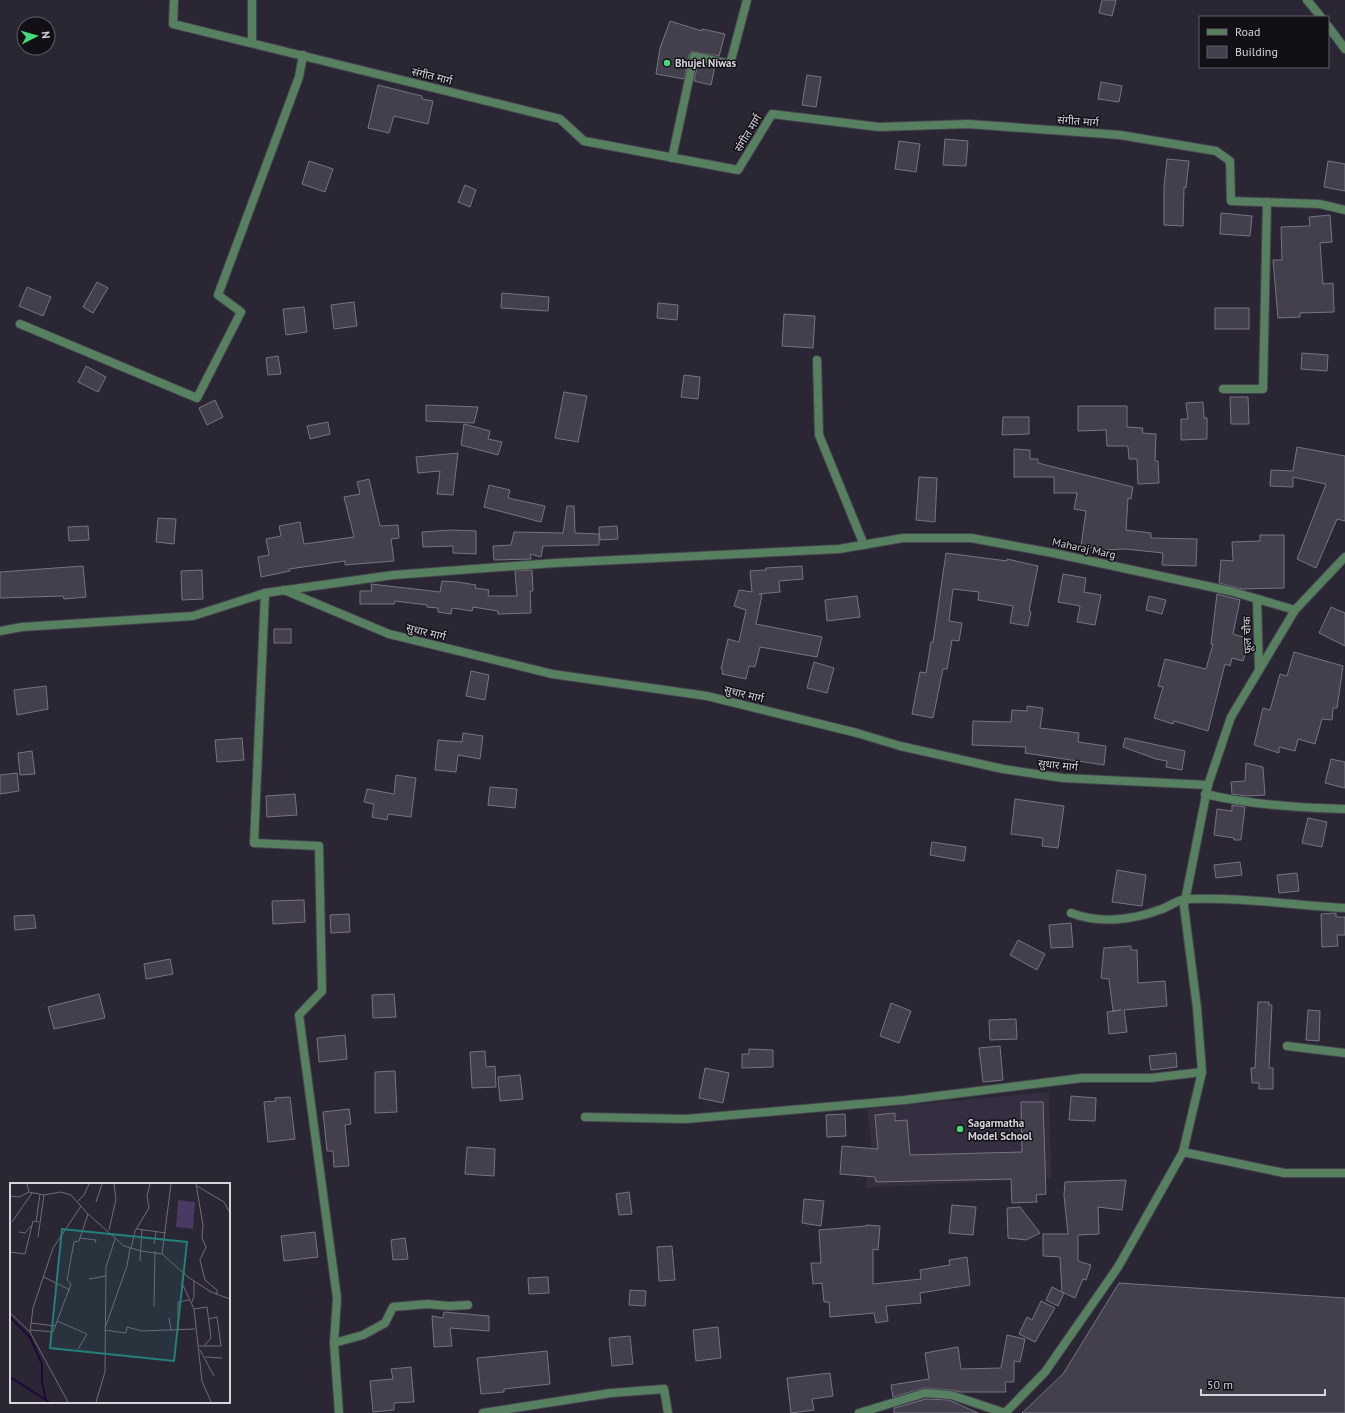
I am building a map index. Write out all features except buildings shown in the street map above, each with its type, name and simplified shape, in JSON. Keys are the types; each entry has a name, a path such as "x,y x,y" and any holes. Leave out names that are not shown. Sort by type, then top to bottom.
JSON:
{"street":[{"name":"संगीत मार्ग","path":"174,0 173,24 560,119 584,141 738,170 772,114 879,128 968,124 1120,135 1216,151 1230,161 1231,201 1320,204 1345,210"},
{"path":"252,0 252,43"},
{"path":"672,158 694,56 730,64 747,0"},
{"path":"1307,0 1320,16"},
{"path":"1329,27 1345,49"},
{"path":"20,324 198,398 241,312 218,295 299,77 303,55"},
{"path":"1223,389 1263,388 1267,202"},
{"path":"817,360 819,435 864,545"},
{"name":"Maharaj Marg","path":"0,631 22,627 193,616 265,593 393,575 555,563 839,549 903,538 971,538 1053,553 1230,591 1295,610"},
{"path":"859,1413 925,1393 951,1395 1005,1413 1045,1372 1118,1267 1183,1152 1202,1072 1197,1008 1184,906 1205,794 1231,717 1295,610 1345,557"},
{"name":"सुधार मार्ग","path":"283,590 389,634 552,674 707,696 857,733 900,746 1003,769 1063,778 1208,785"},
{"path":"265,593 254,843 319,846 322,991 299,1015 337,1298 334,1342 339,1413"},
{"name":"फूल चौक","path":"1257,599 1259,670"},
{"path":"1205,794 1236,801 1272,805 1302,808 1345,809"},
{"path":"1071,913 1086,918 1129,919 1186,899 1237,900 1345,908"},
{"path":"1287,1046 1345,1052"},
{"path":"585,1117 686,1119 905,1100 1082,1078 1150,1078 1202,1072"},
{"path":"1183,1152 1284,1173 1345,1173"},
{"path":"334,1342 363,1335 385,1322 393,1307 427,1304 449,1306 468,1305"},
{"path":"483,1413 611,1393 664,1389 668,1413"}],"shaded area":[{"name":"Sagarmatha Model School","path":"1049,1092 1051,1178 865,1188 872,1150 867,1109"}],"place":[{"name":"Bhujel Niwas","path":"667,63"},
{"name":"Sagarmatha Model School","path":"960,1129"}]}
